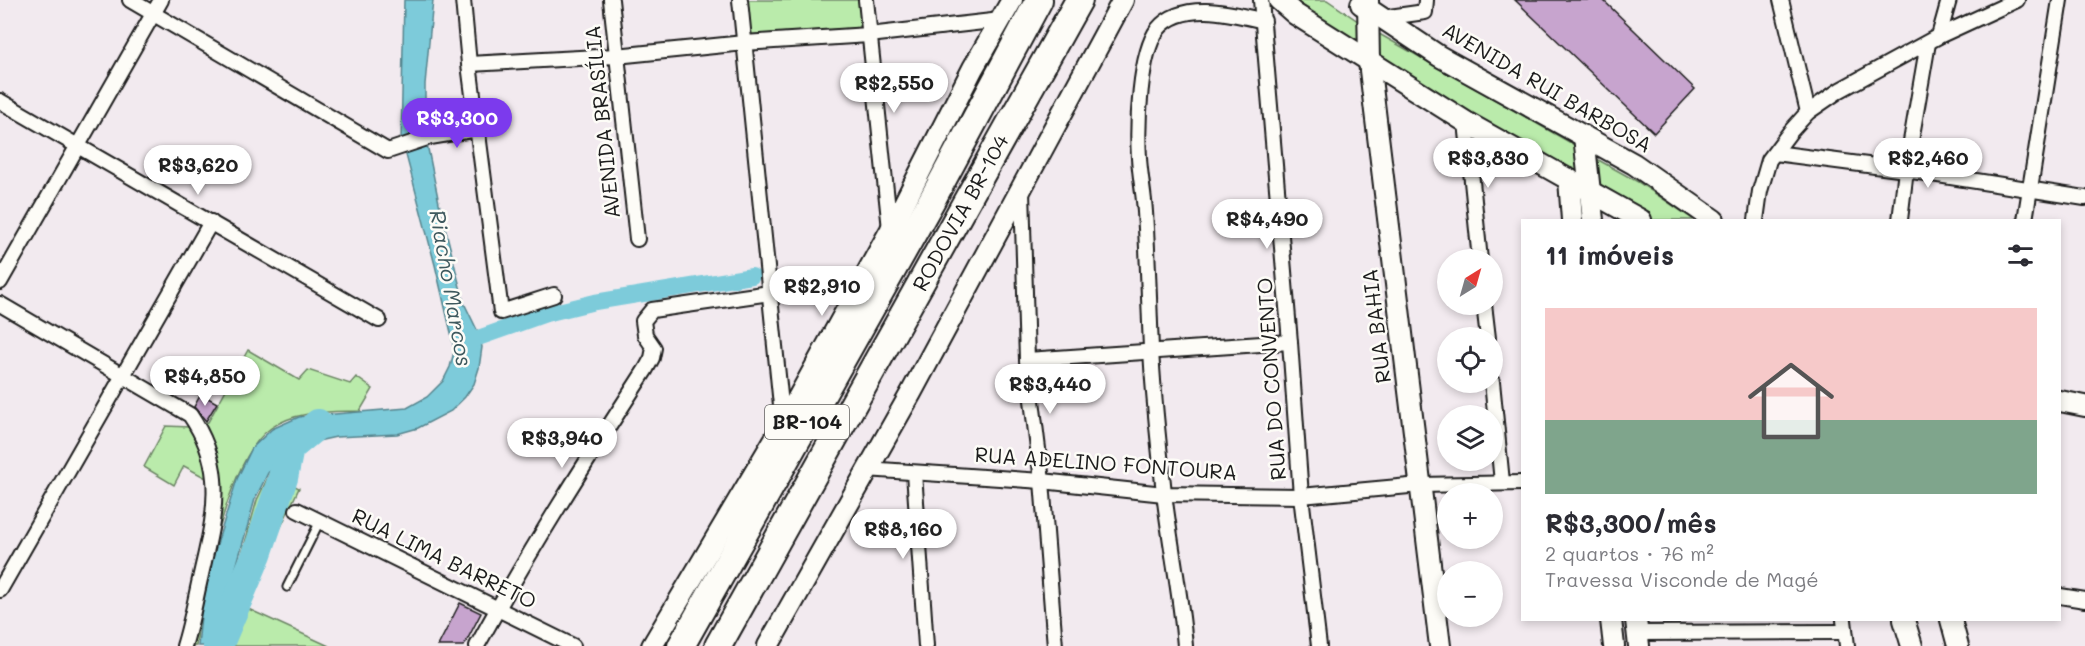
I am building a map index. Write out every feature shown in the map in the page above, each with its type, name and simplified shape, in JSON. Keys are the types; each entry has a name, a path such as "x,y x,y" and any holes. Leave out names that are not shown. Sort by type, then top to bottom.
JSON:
{"highway":[{"name":"RODOVIA BR-104","path":"681,646 933,198 1040,0"},
{"name":"RODOVIA BR-104","path":"718,646 1079,0"}],"main road":[{"path":"768,646 911,393 1123,0"},
{"path":"1279,0 1295,14 1466,122 1639,219"},
{"name":"RUA BAHIA","path":"1369,7 1369,62 1440,646"},
{"name":"AVENIDA RUI BARBOSA","path":"1369,7 1439,56 1634,165 1713,219"},
{"path":"652,646 783,425 890,231 1004,9"},
{"path":"1584,136 1593,219"},
{"path":"1569,179 1572,219"},
{"path":"2061,401 2085,406"},
{"path":"1611,621 1614,646"},
{"path":"1904,621 1912,646"},
{"path":"1951,621 1958,646"}],"street":[{"path":"130,0 388,151 430,137 478,129"},
{"path":"0,282 161,0"},
{"path":"464,0 469,64 501,312 554,295"},
{"name":"AVENIDA BRASÍLIA","path":"611,0 637,239"},
{"path":"740,0 783,425"},
{"path":"866,0 890,231"},
{"name":"RUA DO CONVENTO","path":"1261,0 1301,496 1319,646"},
{"path":"1369,7 1425,12 1426,0"},
{"path":"1780,0 1808,112"},
{"path":"1900,219 1906,170 1934,40 1949,0"},
{"path":"1756,219 1764,174 1774,153 1808,112 1840,90 1934,40 2017,0"},
{"path":"2025,219 2060,0"},
{"path":"469,64 616,56 744,43 869,35 1004,9"},
{"path":"1185,646 1164,494 1151,351 1145,211 1139,156 1141,91 1152,41 1158,28 1173,15 1194,9 1264,21"},
{"path":"0,101 379,320"},
{"path":"1466,122 1479,249"},
{"path":"1774,153 1906,170 2085,198"},
{"path":"1022,185 1027,360 1042,481 1055,646"},
{"path":"0,590 211,222"},
{"path":"477,646 557,507 652,358 654,348 645,335 644,321 652,310 770,293"},
{"path":"0,304 190,415 201,431 209,451 214,479 209,538 184,646"},
{"path":"1027,360 1290,342"},
{"path":"1493,393 1502,482"},
{"name":"RUA ADELINO FONTOURA","path":"866,469 1042,481 1164,494 1301,496 1420,485 1521,483"},
{"path":"914,472 926,646"},
{"name":"RUA LIMA BARRETO","path":"297,510 573,646"},
{"path":"2061,596 2085,600"},
{"path":"1637,633 1845,626 1847,646"}],"lane":[{"path":"287,587 320,522"}],"green space":[{"path":"745,0 866,0 870,27 746,35"},
{"path":"1286,0 1327,0 1365,26 1364,55"},
{"path":"1374,31 1578,147 1581,182 1373,61"},
{"path":"1593,157 1638,182 1693,219 1648,219 1594,188"},
{"path":"248,350 299,380 308,370 350,384 356,377 373,389 360,411 314,413 292,418 271,428 255,444 242,467 219,529 204,594 196,646 189,646 221,486 184,466 174,485 144,467 166,426 190,427 208,422"},
{"path":"270,473 299,488 244,607 329,646 224,646 229,600 257,500"}],"water":[{"path":"404,0 433,0 425,84 425,133 401,143"},
{"path":"427,144 464,303 479,334 482,347 474,384 451,411 418,428 397,434 336,437 300,445 283,455 268,473 255,499 227,600 223,646 198,646 202,606 213,557 237,479 252,448 272,429 299,417 407,408 427,397 443,381 450,367 454,352 452,337 405,151"}],"building":[{"path":"1515,0 1603,0 1695,89 1654,133"},
{"path":"201,394 217,403 206,421 194,407"},
{"path":"460,603 481,613 464,646 438,646"}],"waterway":[{"path":"464,343 546,314 595,302 752,276"},
{"name":"Riacho Marcos","path":"218,646 257,554 283,478 289,448 318,424"}]}
